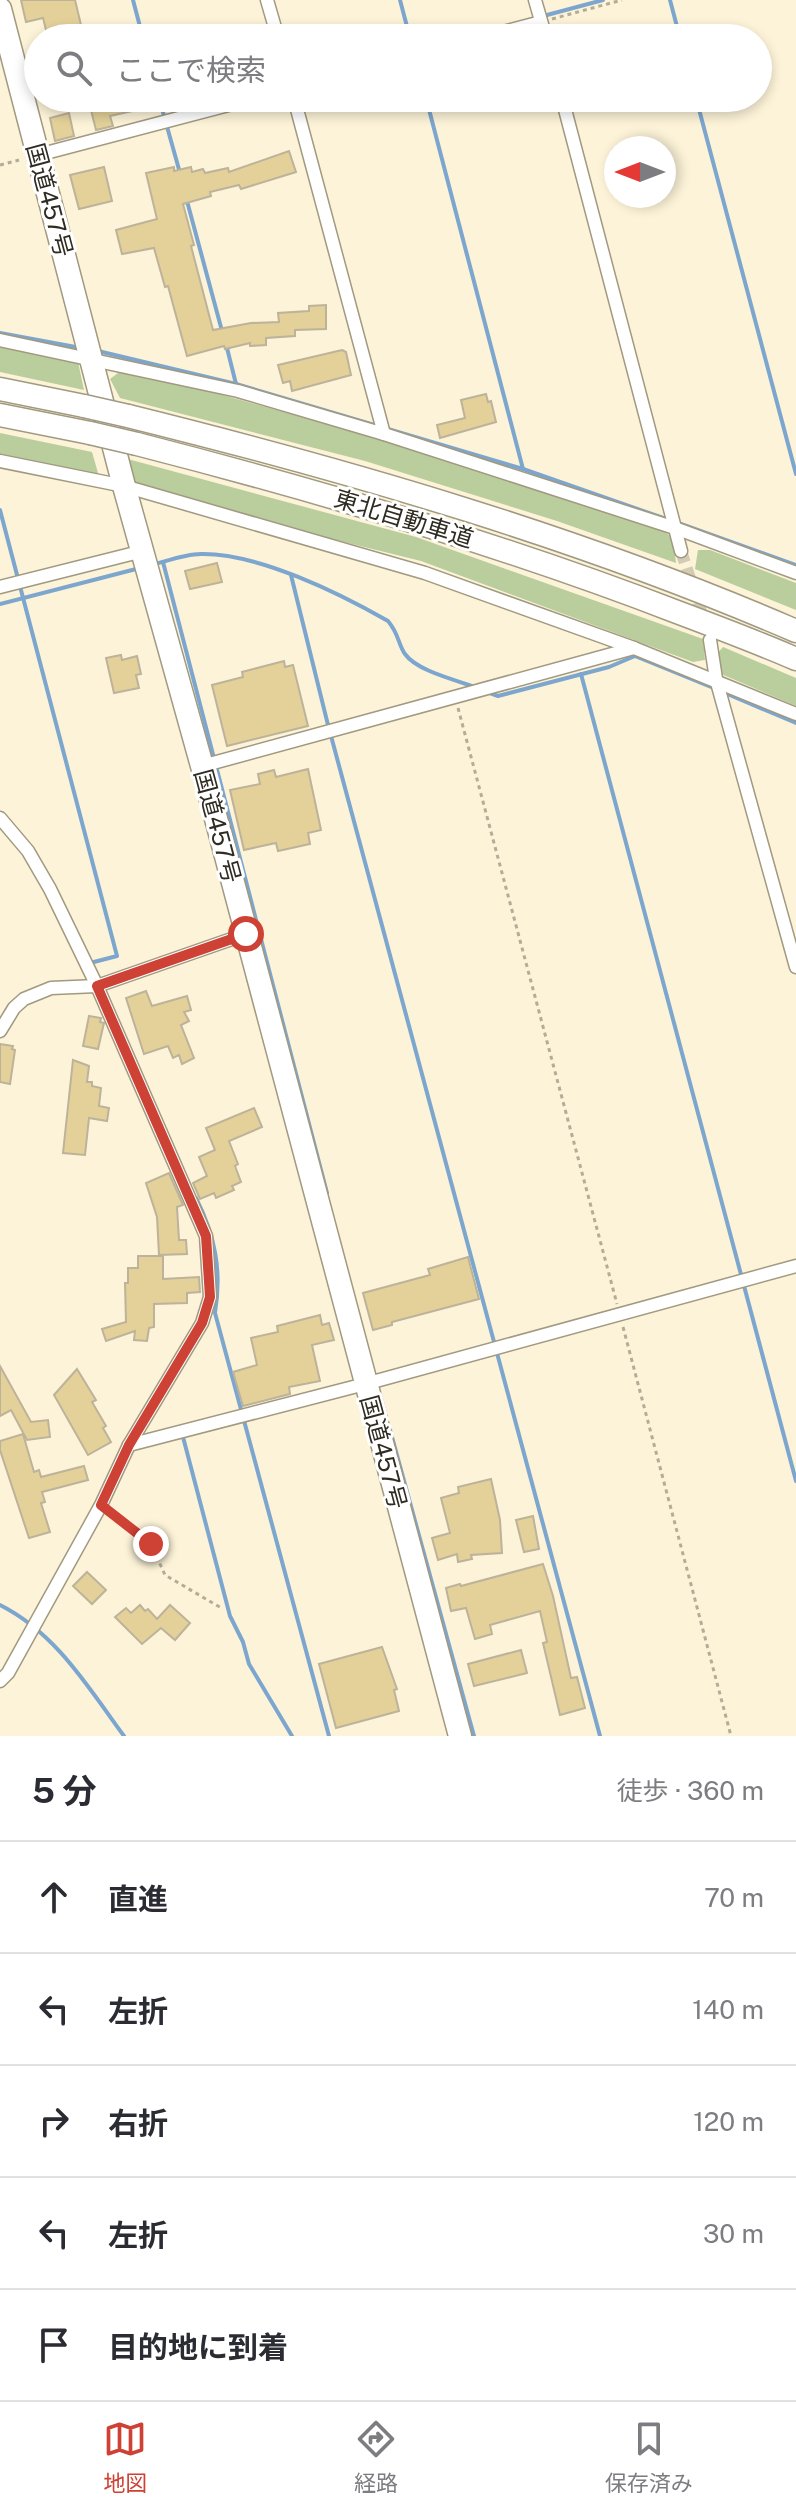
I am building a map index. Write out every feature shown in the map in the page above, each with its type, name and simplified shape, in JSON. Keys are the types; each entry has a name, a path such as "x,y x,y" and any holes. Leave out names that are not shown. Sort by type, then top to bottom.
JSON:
{"highway":[{"name":"国道457号","path":"0,9 24,101"},
{"name":"国道457号","path":"27,112 124,486 202,766 460,1736"},
{"name":"東北自動車道","path":"0,389 128,416 290,456 620,562 796,631"},
{"name":"東北自動車道","path":"0,415 137,444 286,482 436,527 615,588 796,659"}],"street":[{"path":"267,0 274,24"},
{"path":"533,24 541,22 535,0"},
{"path":"38,155 202,112"},
{"path":"298,112 384,434"},
{"path":"566,112 681,551"},
{"path":"0,340 238,391 384,434 675,528 796,573"},
{"path":"0,461 124,486 425,573 716,679 796,714"},
{"path":"0,587 143,551"},
{"path":"710,640 716,679 796,967"},
{"path":"202,766 634,648"},
{"path":"0,818 28,851 50,889 97,986 206,1236 210,1271 210,1297 202,1323 129,1445 101,1505 8,1673 0,1681"},
{"path":"0,1031 14,1008 24,999 51,988 97,986 246,934"},
{"path":"129,1445 796,1266"}],"path":[{"path":"541,22 622,0"},
{"path":"455,697 731,1736"},
{"path":"101,1505 151,1544 165,1575 223,1609"}],"green space":[{"path":"0,345 78,362 84,390 0,372"},
{"path":"122,370 386,440 665,532 673,538 676,563 557,521 365,461 120,398 110,379"},
{"path":"0,433 92,452 98,473 87,474 0,457"},
{"path":"124,458 416,537 703,639 705,660 693,662 421,561 153,495 134,481"},
{"path":"698,550 710,550 796,583 796,610 695,569"},
{"path":"723,647 796,678 796,706 721,674 716,655"}],"building":[{"path":"21,0 75,0 81,24 44,24 43,18 26,22"},
{"path":"92,112 128,112 110,116 113,126 96,130"},
{"path":"69,113 74,136 55,141 50,118"},
{"path":"289,151 296,172 241,189 239,185 210,192 211,196 183,204 194,245 191,246 213,330 279,322 278,313 309,311 309,306 326,305 326,329 295,330 295,336 266,338 266,345 250,346 250,343 225,349 224,346 187,356 154,248 122,254 116,230 157,219 146,173 174,167 174,171 191,167 192,172 203,169 205,173 228,168 229,172"},
{"path":"104,167 112,201 79,209 70,175"},
{"path":"342,350 346,352 351,375 292,391 290,381 283,383 278,365"},
{"path":"486,394 496,422 440,438 437,425 465,418 461,400"},
{"path":"217,563 222,582 190,589 185,571"},
{"path":"121,655 122,660 137,656 141,674 136,675 139,688 114,693 106,658"},
{"path":"284,661 285,667 293,665 308,726 227,746 212,685 243,677 242,672"},
{"path":"308,769 321,830 308,833 310,844 278,851 276,843 244,850 230,790 260,784 258,774 274,770 276,777"},
{"path":"146,991 152,1006 187,996 191,1010 184,1012 189,1021 181,1025 194,1058 182,1064 179,1055 173,1058 168,1046 144,1054 126,998"},
{"path":"89,1016 101,1018 100,1022 104,1023 98,1049 83,1046"},
{"path":"0,1044 13,1046 15,1050 10,1084 0,1082"},
{"path":"73,1060 89,1066 87,1082 101,1088 99,1106 109,1108 107,1121 89,1118 85,1155 63,1153"},
{"path":"254,1108 262,1127 229,1141 241,1182 232,1186 234,1190 216,1198 214,1193 200,1199 193,1183 207,1176 199,1157 215,1150 206,1128"},
{"path":"169,1173 183,1205 177,1207 179,1240 186,1240 187,1254 159,1255 157,1217 146,1183"},
{"path":"138,1256 163,1256 163,1279 199,1277 200,1292 187,1293 187,1303 154,1304 154,1327 149,1328 147,1341 134,1340 135,1331 106,1341 102,1329 126,1322 125,1283 128,1283 128,1268 138,1268"},
{"path":"468,1257 479,1299 373,1330 363,1293 430,1275 428,1269"},
{"path":"320,1315 322,1325 329,1323 334,1340 312,1345 320,1381 289,1387 290,1394 243,1406 233,1372 257,1365 251,1338 278,1332 277,1326"},
{"path":"0,1366 31,1422 48,1420 50,1437 27,1440 11,1410 0,1416"},
{"path":"77,1369 96,1400 92,1402 111,1442 88,1455 54,1395"},
{"path":"23,1434 34,1472 39,1470 41,1477 84,1466 88,1480 42,1492 45,1502 41,1503 50,1532 29,1538 0,1450 0,1441"},
{"path":"491,1479 500,1520 502,1553 471,1555 472,1559 458,1562 457,1554 438,1560 432,1538 450,1533 441,1498 459,1493 458,1487"},
{"path":"533,1516 539,1549 524,1552 516,1520"},
{"path":"543,1564 571,1678 577,1677 585,1708 560,1715 543,1643 547,1642 540,1611 490,1625 492,1634 475,1639 466,1608 451,1611 446,1588"},
{"path":"87,1572 106,1590 92,1604 73,1586"},
{"path":"140,1605 157,1619 170,1605 190,1623 175,1640 161,1628 142,1644 115,1617 126,1608 131,1613"},
{"path":"382,1647 397,1689 394,1690 399,1711 336,1728 319,1664"},
{"path":"521,1650 527,1673 474,1686 468,1664"}],"waterway":[{"path":"133,0 139,24"},
{"path":"400,0 406,24"},
{"path":"547,15 603,0"},
{"path":"670,0 676,24"},
{"path":"163,112 180,173"},
{"path":"430,112 523,469 669,520"},
{"path":"700,112 796,474"},
{"path":"187,201 222,331"},
{"path":"0,333 81,348"},
{"path":"226,344 236,384"},
{"path":"98,351 236,384 523,469"},
{"path":"0,510 117,956 90,963"},
{"path":"678,523 796,565"},
{"path":"152,565 195,554 223,555 272,567 388,621 411,660 437,674 475,687"},
{"path":"163,562 327,1193"},
{"path":"0,604 140,568"},
{"path":"291,575 327,721 600,1736"},
{"path":"487,692 498,696 609,667 635,656 716,689"},
{"path":"581,674 796,1481"},
{"path":"725,693 796,723"},
{"path":"196,1198 215,1254 218,1282 215,1313 329,1736"},
{"path":"389,1426 474,1736"},
{"path":"183,1437 230,1616 243,1642 249,1664 292,1736"},
{"path":"0,1605 38,1630 54,1646 84,1680 124,1736"}],"tunnel":[{"path":"681,551 705,624"}],"route":[{"path":"151,1544 101,1505 129,1445 202,1323 210,1297 210,1271 206,1236 97,986 246,934"}]}
